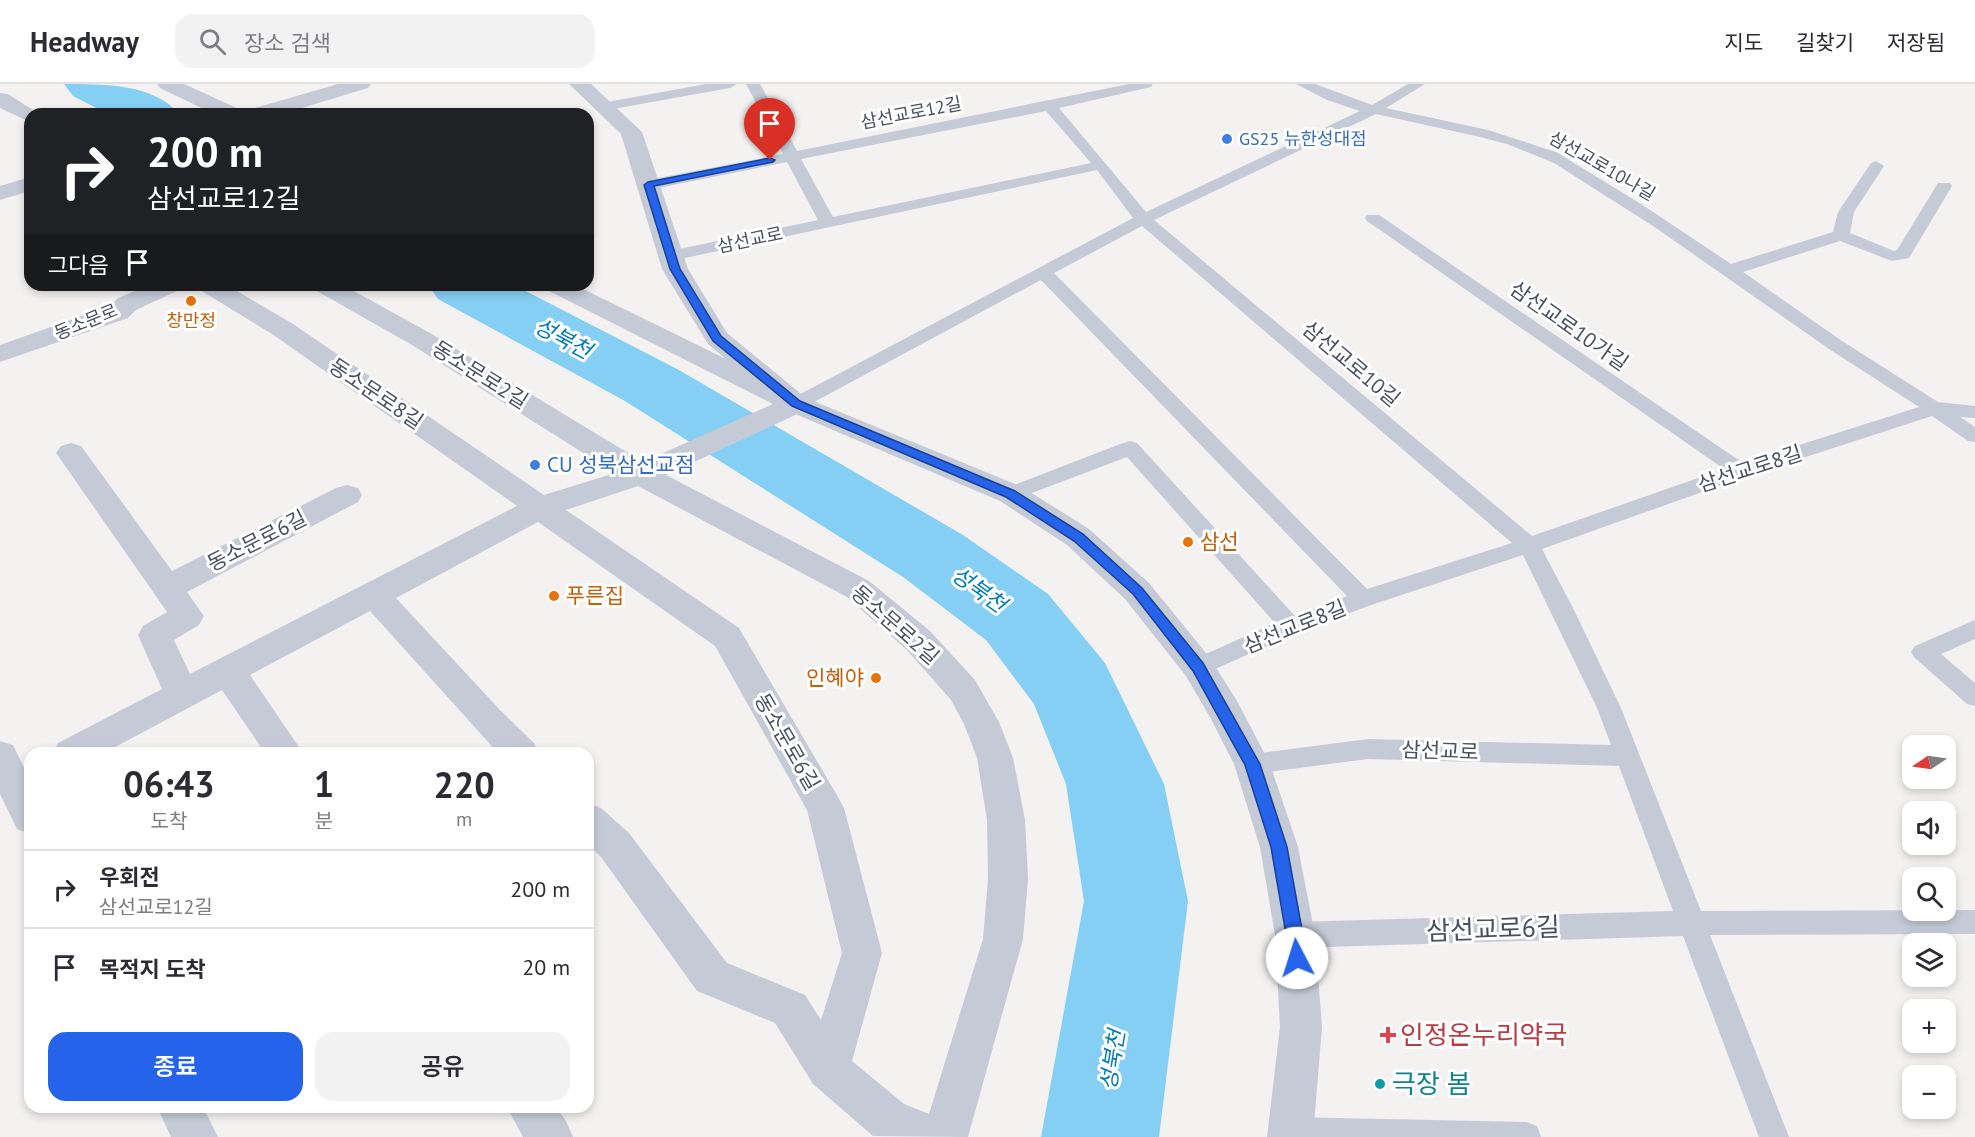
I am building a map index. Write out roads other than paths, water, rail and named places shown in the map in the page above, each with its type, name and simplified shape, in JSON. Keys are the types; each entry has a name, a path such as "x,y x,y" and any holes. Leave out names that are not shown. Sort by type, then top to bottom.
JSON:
{"street":[{"path":"167,84 218,108"},
{"path":"275,108 328,88 361,84"},
{"path":"579,84 631,132 675,269 717,338 784,409"},
{"path":"0,99 24,113"},
{"path":"0,194 24,186"},
{"name":"동소문로","path":"0,354 119,312 127,304 156,291"},
{"name":"동소문로8길","path":"219,291 284,330 542,507"},
{"name":"동소문로2길","path":"335,291 654,469 858,589 918,640 963,690 981,722 995,758 1006,820 1008,878 1003,939 945,1137"},
{"path":"567,291 784,409 1011,494 1078,537 1137,591 1198,667 1252,764 1279,847 1295,935 1301,1027 1291,1134"},
{"path":"82,747 542,507 654,469 784,409"},
{"path":"71,453 188,616 154,634 182,694"},
{"name":"동소문로6길","path":"167,588 347,495"},
{"name":"동소문로6길","path":"542,507 728,637 825,808 862,953 828,1069"},
{"path":"374,594 487,720 515,747"},
{"path":"227,670 281,747"},
{"path":"11,777 24,805"},
{"path":"594,825 615,845 712,978 790,1009 828,1069 889,1120 931,1137"},
{"path":"182,1113 195,1137"},
{"path":"533,1113 550,1137"}],"lane":[{"path":"602,107 730,84"},
{"path":"753,84 790,157 828,223 1101,165"},
{"path":"1303,84 1329,98 1371,111"},
{"path":"784,409 1143,219 1371,111 1418,84"},
{"name":"삼선교로12길","path":"648,185 1049,105 1135,85"},
{"name":"삼선교로10길","path":"1049,105 1101,165 1143,219 1529,545"},
{"name":"삼선교로10나길","path":"1371,111 1490,134 1544,152 1642,212 1730,270 1853,358 1936,408"},
{"path":"1841,235 1846,212 1876,166"},
{"path":"1730,270 1841,235 1892,256 1903,254 1944,186"},
{"name":"삼선교로10가길","path":"1373,218 1740,471"},
{"name":"삼선교로","path":"671,256 828,223"},
{"path":"1043,272 1363,599"},
{"path":"1936,408 1975,436"},
{"name":"삼선교로8길","path":"1198,667 1291,626 1363,599 1529,545 1740,471 1936,408 1975,412"},
{"path":"1011,494 1130,448 1291,626"},
{"path":"1529,545 1563,610 1609,708 1774,1137"},
{"path":"1975,629 1923,652 1975,696"},
{"name":"삼선교로","path":"1252,764 1368,749 1628,756"},
{"name":"삼선교로6길","path":"1295,935 1690,923 1975,922"},
{"path":"1291,1134 1526,1137"}],"waterway":[{"name":"성북천","path":"92,84 139,108"},
{"name":"성북천","path":"473,291 651,385 933,556 1017,617 1073,688 1115,784 1136,901 1100,1137"}],"place":[{"name":"GS25 뉴한성대점","path":"1227,139"},
{"name":"창만정","path":"191,301"},
{"name":"CU 성북삼선교점","path":"535,465"},
{"name":"삼선","path":"1188,542"},
{"name":"푸른집","path":"554,596"},
{"name":"인혜야","path":"876,678"},
{"name":"인정온누리약국","path":"1388,1035"},
{"name":"극장 봄","path":"1380,1084"}]}
